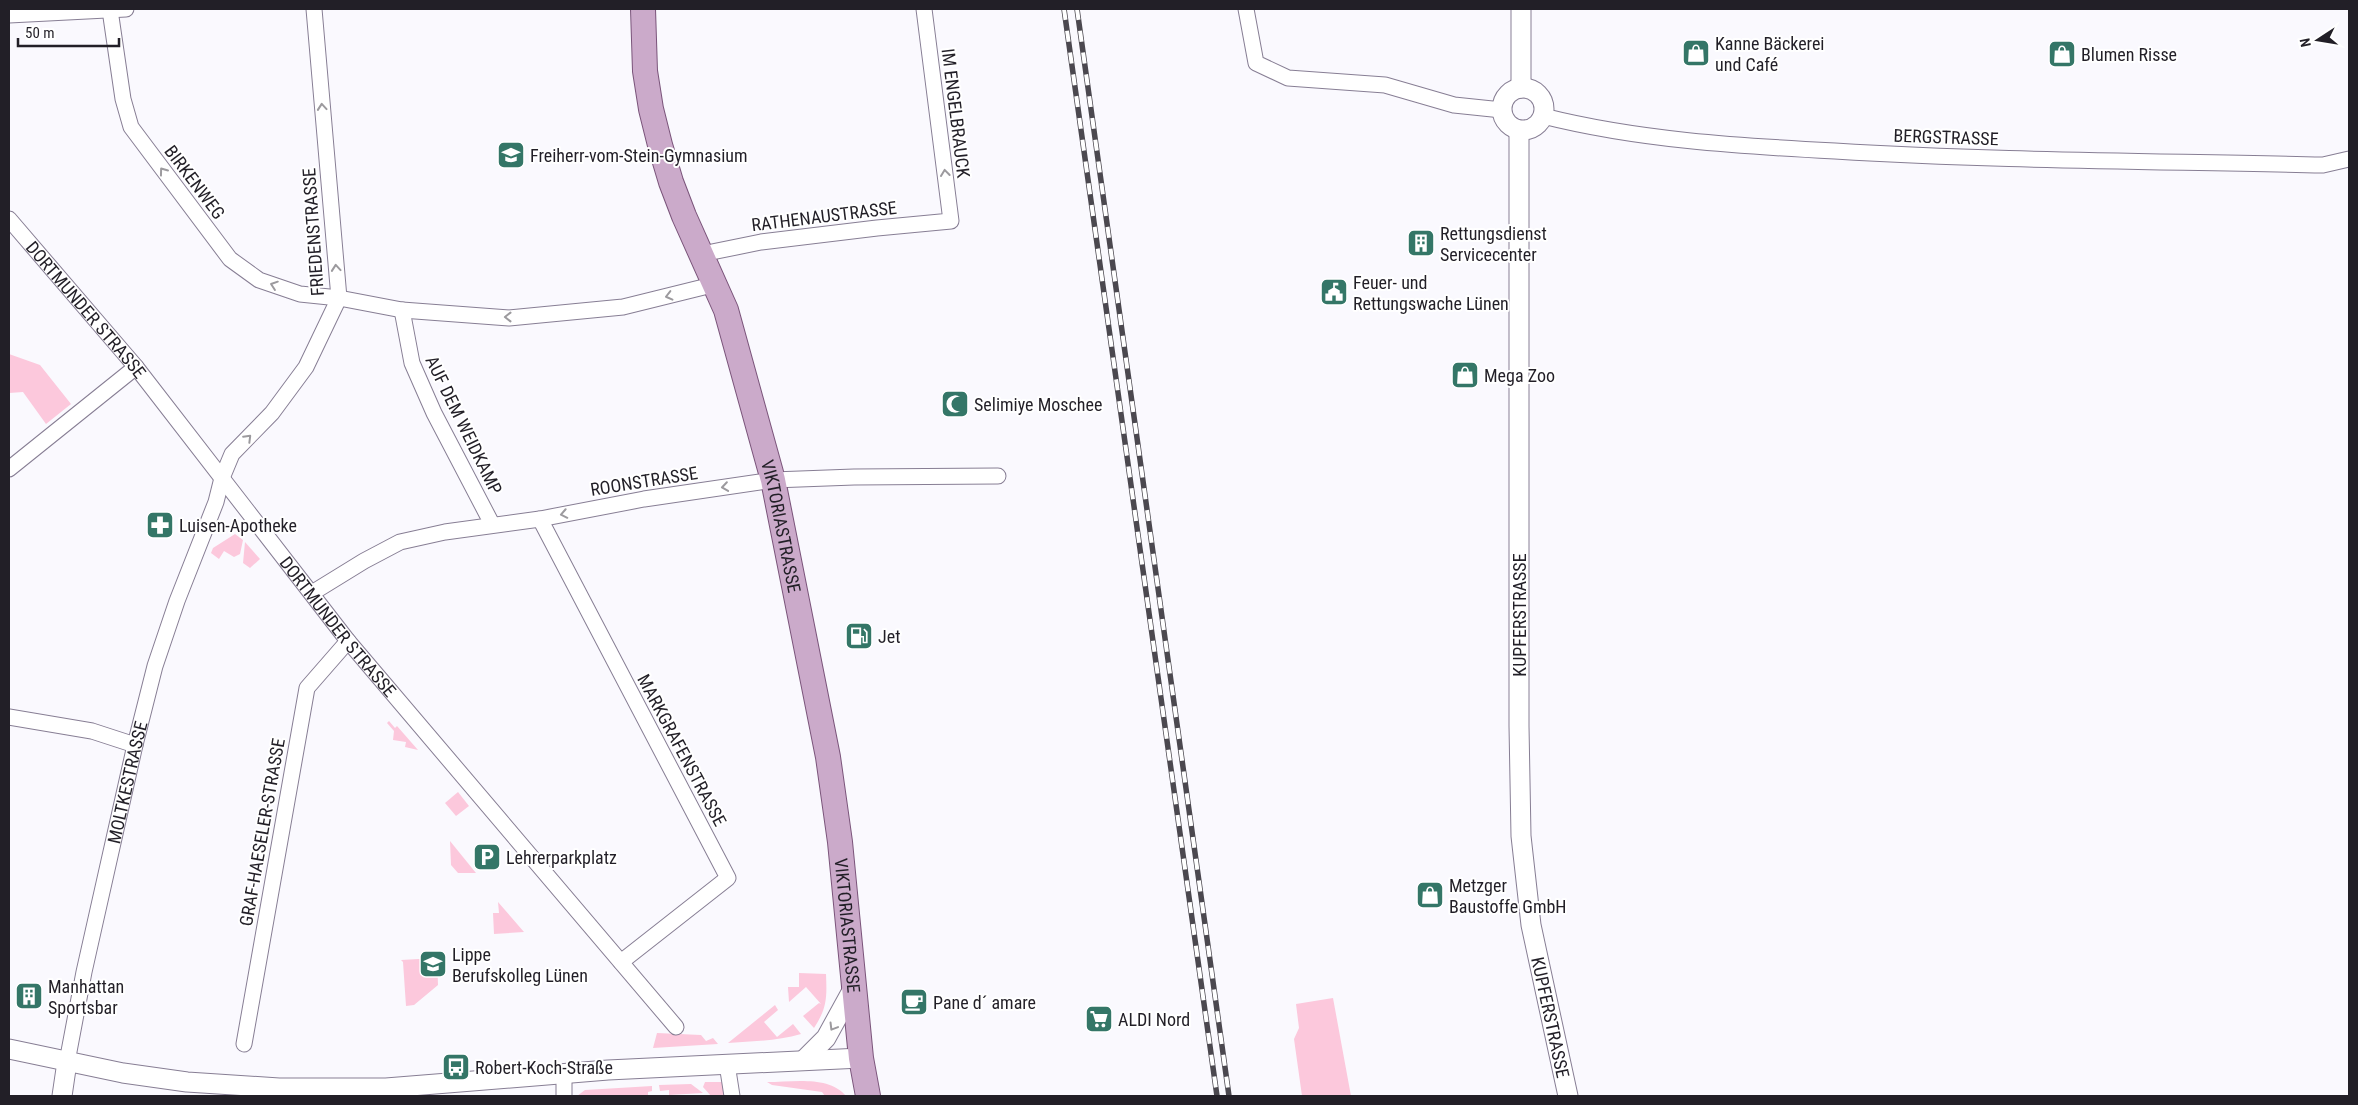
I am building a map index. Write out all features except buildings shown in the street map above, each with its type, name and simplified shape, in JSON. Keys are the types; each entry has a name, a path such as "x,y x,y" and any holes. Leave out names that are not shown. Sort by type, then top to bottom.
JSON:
{"main road":[{"name":"VIKTORIASTRASSE","path":"643,9 645,71 651,109 671,182 716,284 735,338 773,480 828,757 840,842 861,1058"},
{"path":"861,1058 868,1096"}],"street":[{"path":"9,15 126,9"},
{"name":"FRIEDENSTRASSE","path":"222,478 232,454 272,414 306,367 339,298 314,9"},
{"name":"IM ENGELBRAUCK","path":"924,9 951,221"},
{"path":"1246,9 1256,63 1288,78 1385,85 1454,105 1502,110"},
{"path":"1521,9 1521,88"},
{"name":"BIRKENWEG","path":"110,10 123,99 131,127 230,260 260,280 300,294 339,298"},
{"path":"1521,88 1540,96 1544,109 1543,116 1536,125 1530,129 1519,130 1506,122 1502,110 1508,95 1521,88"},
{"name":"BERGSTRASSE","path":"1543,116 1594,128 1745,146 1919,156 2322,165 2349,159"},
{"name":"KUPFERSTRASSE","path":"1519,130 1519,726 1521,836 1531,926 1568,1096"},
{"name":"DORTMUNDER STRASSE","path":"9,219 136,367 348,641 676,1027"},
{"name":"RATHENAUSTRASSE","path":"702,254 761,242 951,221"},
{"path":"339,298 402,310 509,318 623,307 716,284"},
{"name":"AUF DEM WEIDKAMP","path":"402,310 412,363 434,413 492,524"},
{"path":"9,469 136,367"},
{"name":"ROONSTRASSE","path":"312,593 364,561 400,542 492,524 773,480 854,477 998,476"},
{"name":"MOLTKESTRASSE","path":"62,1096 84,972 135,745 155,666 180,594 216,502 222,478"},
{"name":"MARKGRAFENSTRASSE","path":"540,518 728,878 620,962"},
{"name":"GRAF-HAESELER-STRASSE","path":"244,1044 306,688 348,641"},
{"path":"9,718 92,731 135,745"},
{"path":"804,1060 826,1038 854,988"},
{"path":"9,1049 67,1062 237,1091 386,1088 564,1073 861,1058"},
{"path":"726,1064 730,1090"},
{"path":"564,1073 564,1096"}],"shaded area":[{"path":"9,354 40,365 71,404 46,424 23,392 9,393"},
{"path":"235,534 243,540 240,554 234,557 224,551 219,559 211,553 213,548"},
{"path":"245,542 260,559 250,568 243,563"},
{"path":"389,721 395,728 397,726 418,750 405,747 406,742 393,740 394,731 387,723"},
{"path":"458,792 469,806 456,816 445,803"},
{"path":"450,841 476,873 458,873 451,865"},
{"path":"498,902 524,932 494,934 493,913 499,913"},
{"path":"437,958 438,985 414,1005 406,1006 403,962 401,960"},
{"path":"799,973 826,974 825,1002 822,1014 814,1028 803,1016 819,1003 821,1004 806,987 789,1002 788,987 799,987"},
{"path":"1333,998 1351,1096 1302,1096 1294,1039 1299,1028 1296,1004"},
{"path":"775,1005 778,1010 764,1022 777,1037 793,1024 801,1034 774,1039 728,1043"},
{"path":"657,1033 701,1035 706,1041 713,1038 718,1044 653,1048"},
{"path":"705,1082 725,1082 725,1096 711,1096 703,1087"},
{"path":"767,1082 820,1082 839,1089 846,1096 825,1096 822,1092 772,1085"},
{"path":"691,1084 703,1093 669,1095 669,1090 660,1091 659,1085"},
{"path":"652,1086 652,1091 648,1092 648,1096 577,1096 585,1090"}],"railway":[{"path":"1064,9 1217,1096"},
{"path":"1077,9 1229,1096"}],"place":[{"name":"Kanne Bäckerei und Café","path":"1696,53"},
{"name":"Blumen Risse","path":"2062,54"},
{"name":"Freiherr-vom-Stein-Gymnasium","path":"511,155"},
{"name":"Rettungsdienst Servicecenter","path":"1421,243"},
{"name":"Feuer- und Rettungswache Lünen","path":"1334,292"},
{"name":"Mega Zoo","path":"1465,375"},
{"name":"Selimiye Moschee","path":"955,404"},
{"name":"Luisen-Apotheke","path":"160,525"},
{"name":"Jet","path":"859,636"},
{"name":"Lehrerparkplatz","path":"487,857"},
{"name":"Metzger Baustoffe GmbH","path":"1430,895"},
{"name":"Lippe Berufskolleg Lünen","path":"433,964"},
{"name":"Manhattan Sportsbar","path":"29,996"},
{"name":"Pane d´ amare","path":"914,1002"},
{"name":"ALDI Nord","path":"1099,1019"},
{"name":"Robert-Koch-Straße","path":"456,1067"}]}
